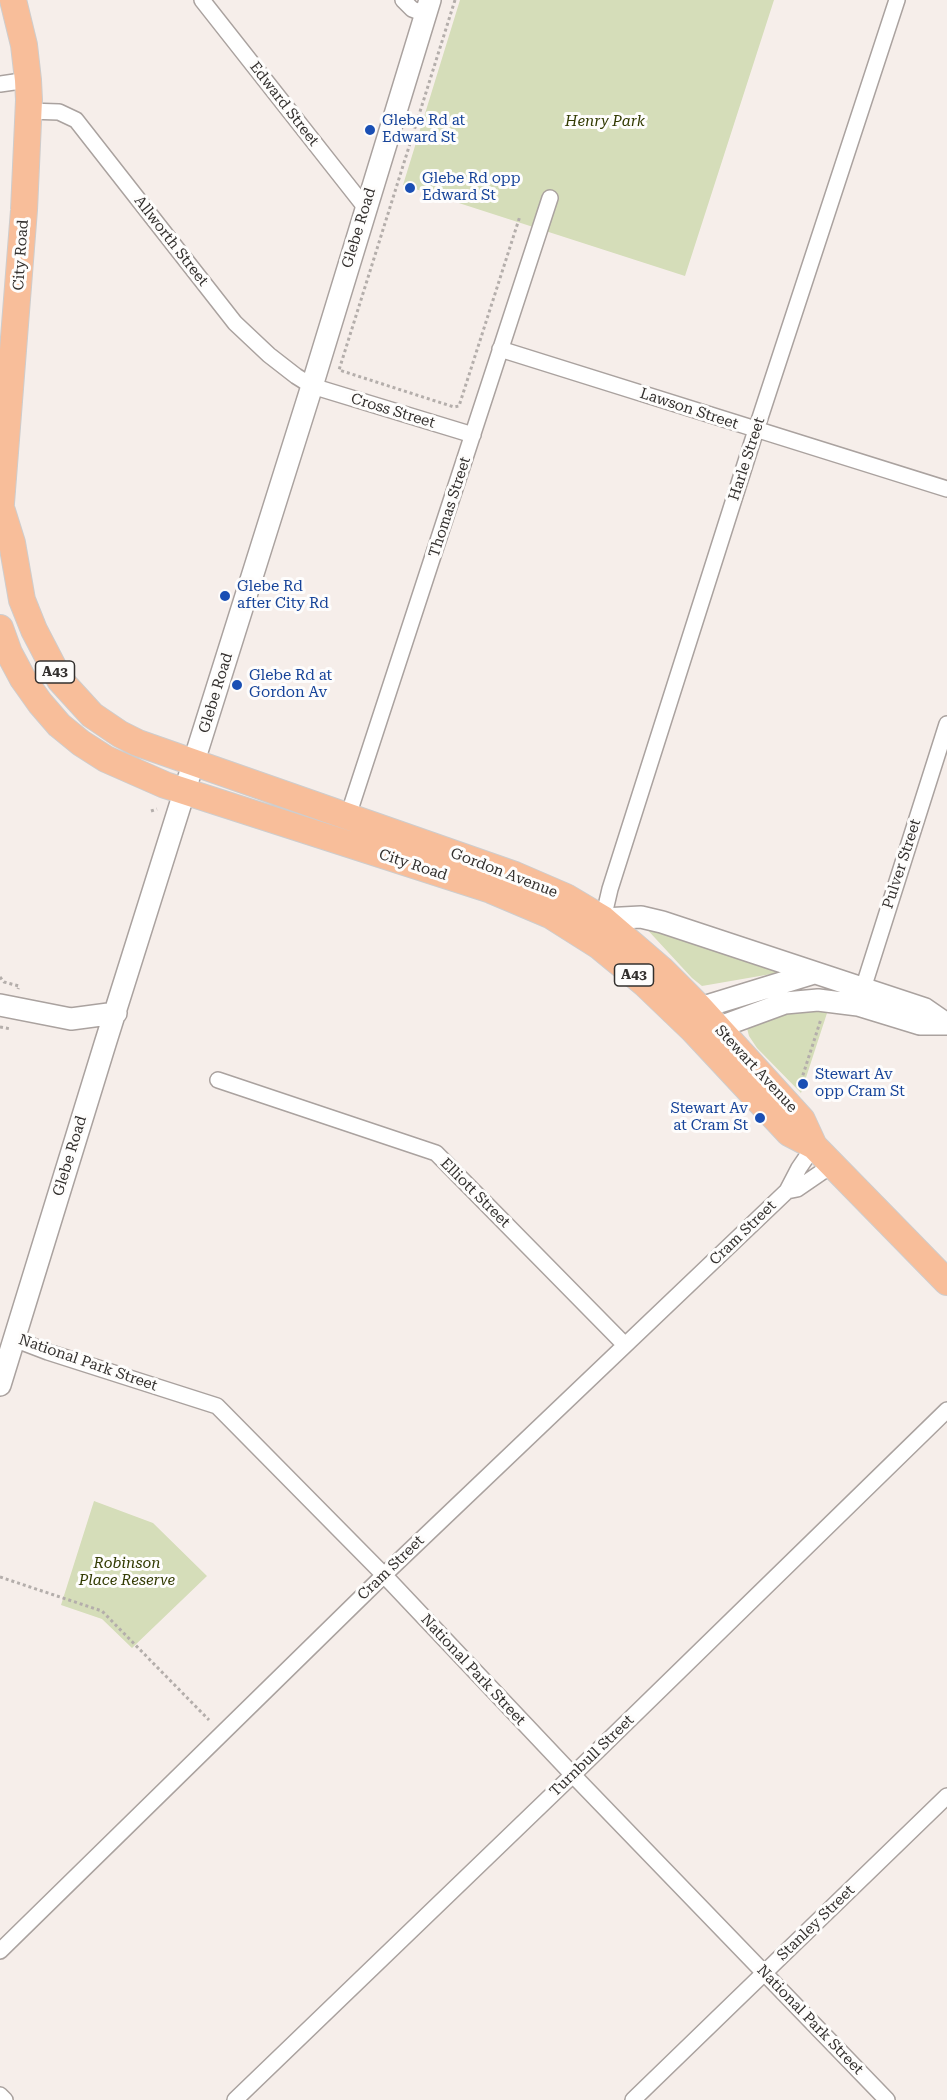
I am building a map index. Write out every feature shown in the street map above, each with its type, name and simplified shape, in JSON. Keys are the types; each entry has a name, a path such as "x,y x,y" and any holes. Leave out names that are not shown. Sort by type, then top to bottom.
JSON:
{"highway":[{"name":"City Road","path":"14,0 24,45 28,80 28,111 24,210 1,513 12,543 22,600 34,630 60,680 92,715 120,735 194,762"},
{"name":"City Road","path":"0,628 9,653 23,679 40,703 59,725 106,759 133,773 185,791 521,902 550,915 599,946 645,984 703,1022"},
{"name":"Gordon Avenue","path":"194,762 515,875 566,897 603,919"},
{"name":"Stewart Avenue","path":"603,919 661,969 703,1022 802,1120 814,1146 947,1282"}],"main road":[{"name":"Glebe Road","path":"0,1385 7,1336 116,1013 428,7"},
{"path":"603,919 641,917 662,922 814,973 920,1024 946,1024"},
{"path":"703,1022 814,973"},
{"path":"703,1022 785,1003 861,996"},
{"path":"0,1005 71,1019 116,1013"}],"street":[{"name":"Edward Street","path":"202,0 365,207"},
{"path":"403,0 412,9 428,7"},
{"name":"Harle Street","path":"603,919 610,889 756,430 897,0"},
{"path":"0,84 28,80"},
{"name":"Allworth Street","path":"28,111 59,112 76,120 235,323 269,355 312,386"},
{"name":"Thomas Street","path":"348,816 550,198"},
{"name":"Lawson Street","path":"500,349 947,489"},
{"name":"Cross Street","path":"312,386 473,435"},
{"name":"Pulver Street","path":"861,996 947,724"},
{"name":"Elliott Street","path":"218,1080 436,1153 625,1345"},
{"name":"Cram Street","path":"0,1951 384,1575 788,1191 799,1168 814,1146"},
{"name":"Cram Street","path":"788,1191 797,1189 832,1165"},
{"name":"National Park Street","path":"7,1336 48,1352 217,1406 384,1575 573,1776 887,2100"},
{"name":"Turnbull Street","path":"235,2100 573,1776 947,1410"},
{"name":"Stanley Street","path":"633,2100 947,1796"},
{"path":"0,2095 5,2100"}],"path":[{"path":"455,0 339,370 457,408 520,216"},
{"path":"151,811 157,809"},
{"path":"0,977 4,982 19,986"},
{"path":"801,1081 822,1017"},
{"path":"0,1027 11,1029"},
{"path":"0,1577 102,1611 209,1720"}],"green space":[{"name":"Henry Park","path":"460,0 774,0 685,276 403,185"},
{"path":"643,925 780,971 702,986"},
{"path":"781,1010 828,1010 801,1093 757,1048 747,1028"},
{"name":"Robinson Place Reserve","path":"94,1501 153,1523 207,1576 132,1648 102,1619 61,1605"}],"place":[{"name":"Glebe Rd at Edward St","path":"370,130"},
{"name":"Glebe Rd opp Edward St","path":"410,188"},
{"name":"Glebe Rd after City Rd","path":"225,596"},
{"name":"Glebe Rd at Gordon Av","path":"237,685"},
{"name":"Stewart Av opp Cram St","path":"803,1084"},
{"name":"Stewart Av at Cram St","path":"760,1118"}]}
